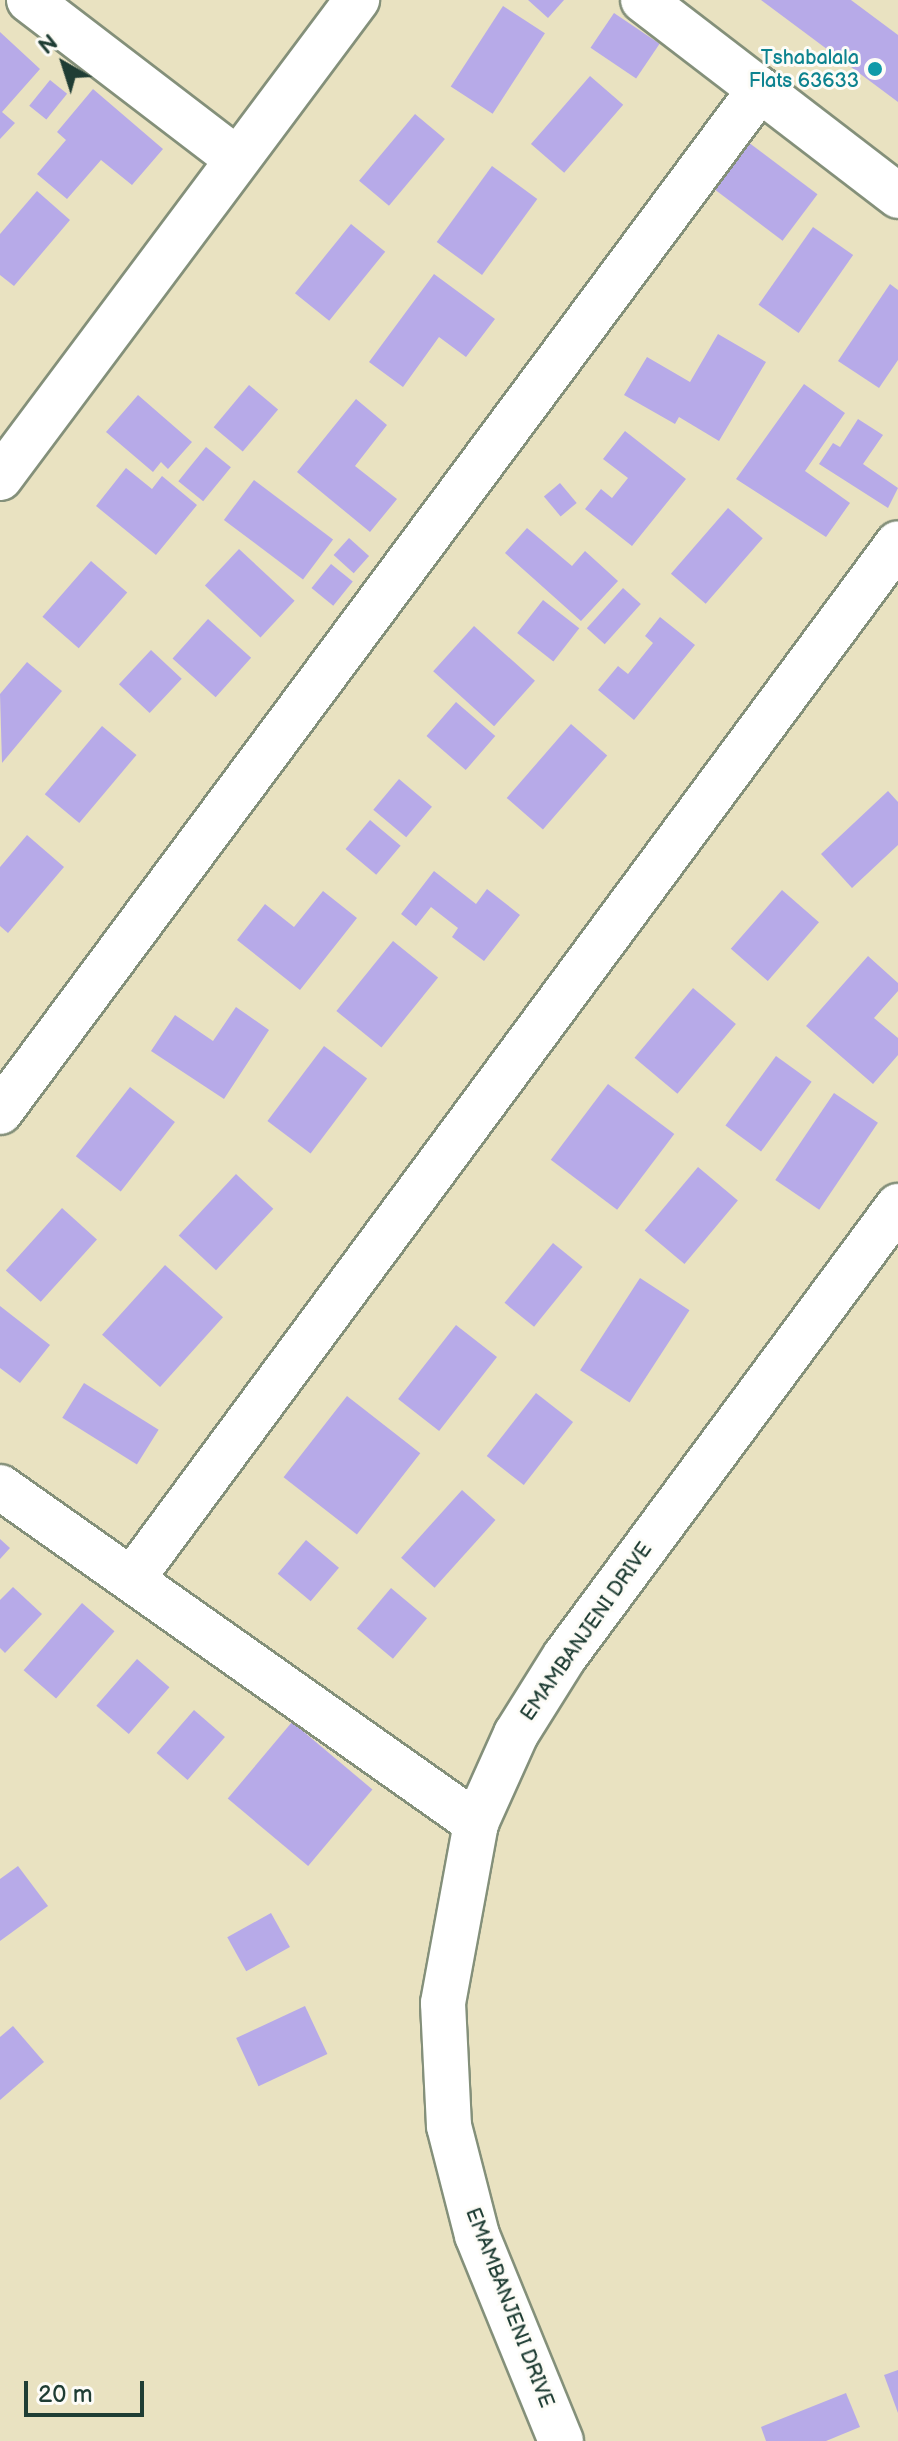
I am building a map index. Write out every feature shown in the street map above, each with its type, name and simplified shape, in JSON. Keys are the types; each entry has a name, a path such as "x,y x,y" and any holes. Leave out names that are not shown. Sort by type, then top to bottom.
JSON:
{"street":[{"path":"29,0 236,158"},
{"path":"0,478 236,158 357,0"},
{"path":"643,0 898,196"},
{"path":"0,1112 760,89"},
{"path":"132,1579 898,543"},
{"name":"EMAMBANJENI DRIVE","path":"561,2441 477,2235 449,2126 443,2003 476,1823 516,1734 565,1656 898,1206"},
{"path":"0,1487 476,1823"}],"building":[{"path":"528,0 564,0 548,18"},
{"name":"Tshabalala Flats 63633","path":"761,0 851,0 898,35 898,102"},
{"path":"503,6 545,33 493,114 451,87"},
{"path":"614,13 660,44 636,79 591,48"},
{"path":"0,32 40,69 2,112 15,123 0,139"},
{"path":"590,76 623,105 564,173 531,144"},
{"path":"50,80 67,94 46,119 29,106"},
{"path":"93,89 163,149 132,185 101,160 67,199 37,174 66,140 57,132"},
{"path":"415,114 445,139 389,206 359,181"},
{"path":"748,142 817,194 783,241 713,188"},
{"path":"492,166 537,199 482,275 437,242"},
{"path":"37,191 70,220 14,286 0,275 0,234"},
{"path":"351,224 385,252 329,321 295,293"},
{"path":"813,227 853,255 799,333 759,305"},
{"path":"434,274 495,319 466,357 439,337 403,387 369,362"},
{"path":"890,284 898,290 898,360 879,388 838,361"},
{"path":"718,334 766,362 719,441 679,417 675,424 624,395 647,357 690,382"},
{"path":"804,384 845,413 805,471 850,503 826,537 736,479"},
{"path":"249,385 278,409 243,452 214,427"},
{"path":"138,395 192,442 168,469 161,462 153,472 106,432"},
{"path":"356,399 387,425 355,466 397,499 370,532 297,472"},
{"path":"858,419 883,435 863,464 898,488 888,508 819,464 833,443 840,447"},
{"path":"625,431 686,479 632,546 585,509 601,489 612,498 628,478 603,459"},
{"path":"206,447 231,467 203,501 178,481"},
{"path":"126,468 152,489 162,476 197,505 156,555 96,506"},
{"path":"254,480 333,540 303,580 224,520"},
{"path":"560,483 577,503 561,516 544,496"},
{"path":"728,508 763,538 706,604 671,574"},
{"path":"527,528 572,566 585,551 618,581 581,621 505,553"},
{"path":"349,538 369,556 354,573 334,555"},
{"path":"239,549 295,601 260,637 205,586"},
{"path":"91,561 127,592 79,648 42,617"},
{"path":"331,564 353,582 333,606 311,588"},
{"path":"623,588 641,604 605,644 587,628"},
{"path":"543,600 579,628 553,661 517,633"},
{"path":"660,617 695,645 634,720 598,690 618,666 628,674 653,643 645,636"},
{"path":"208,619 251,658 216,697 173,658"},
{"path":"474,626 535,681 494,726 433,671"},
{"path":"151,650 182,679 150,713 119,684"},
{"path":"27,662 62,691 2,763 0,694"},
{"path":"456,702 495,736 466,770 426,736"},
{"path":"571,724 607,755 543,829 507,798"},
{"path":"102,726 136,755 79,823 45,794"},
{"path":"399,779 432,807 406,837 373,810"},
{"path":"888,791 898,802 898,845 852,888 821,854"},
{"path":"370,820 401,846 376,875 346,849"},
{"path":"27,835 64,867 8,933 0,926 0,867"},
{"path":"434,871 476,904 487,889 520,915 484,961 452,937 458,928 431,907 416,926 401,914"},
{"path":"782,890 819,922 768,981 731,949"},
{"path":"323,891 357,918 300,990 237,940 265,904 294,927"},
{"path":"393,941 438,978 381,1047 336,1011"},
{"path":"868,956 898,983 898,991 874,1018 898,1038 898,1055 873,1084 806,1026"},
{"path":"693,988 736,1024 677,1094 635,1058"},
{"path":"236,1007 269,1030 224,1099 151,1051 175,1015 213,1041"},
{"path":"324,1046 367,1078 311,1154 267,1121"},
{"path":"776,1056 812,1082 761,1151 725,1126"},
{"path":"608,1084 674,1134 617,1210 551,1160"},
{"path":"130,1087 175,1122 121,1191 76,1156"},
{"path":"834,1093 878,1123 819,1210 775,1180"},
{"path":"698,1167 738,1200 684,1264 645,1231"},
{"path":"236,1174 273,1209 216,1270 179,1235"},
{"path":"62,1208 97,1239 41,1302 6,1270"},
{"path":"553,1243 583,1267 534,1327 505,1303"},
{"path":"165,1265 223,1317 160,1387 102,1335"},
{"path":"640,1278 689,1310 630,1402 580,1370"},
{"path":"0,1306 50,1345 20,1383 0,1368"},
{"path":"456,1325 497,1357 439,1431 398,1399"},
{"path":"84,1383 159,1430 137,1464 62,1418"},
{"path":"536,1393 573,1422 524,1485 487,1456"},
{"path":"347,1396 420,1453 357,1534 284,1477"},
{"path":"462,1490 495,1520 435,1588 401,1558"},
{"path":"0,1539 10,1548 0,1559"},
{"path":"306,1540 339,1568 311,1601 278,1574"},
{"path":"13,1587 42,1614 5,1653 0,1648 0,1600"},
{"path":"391,1588 427,1618 393,1659 357,1629"},
{"path":"82,1603 114,1631 56,1698 24,1670"},
{"path":"137,1659 169,1687 129,1734 96,1706"},
{"path":"194,1710 225,1737 188,1780 157,1753"},
{"path":"292,1722 372,1789 308,1866 228,1799"},
{"path":"18,1866 48,1906 0,1941 0,1879"},
{"path":"271,1913 290,1947 246,1971 227,1937"},
{"path":"305,2006 327,2054 259,2086 236,2038"},
{"path":"13,2026 44,2062 0,2100 0,2037"},
{"path":"898,2370 898,2413 884,2375"},
{"path":"846,2393 860,2427 826,2441 766,2441 761,2427"}],"place":[{"name":"Tshabalala Flats 63633","path":"875,69"}]}
